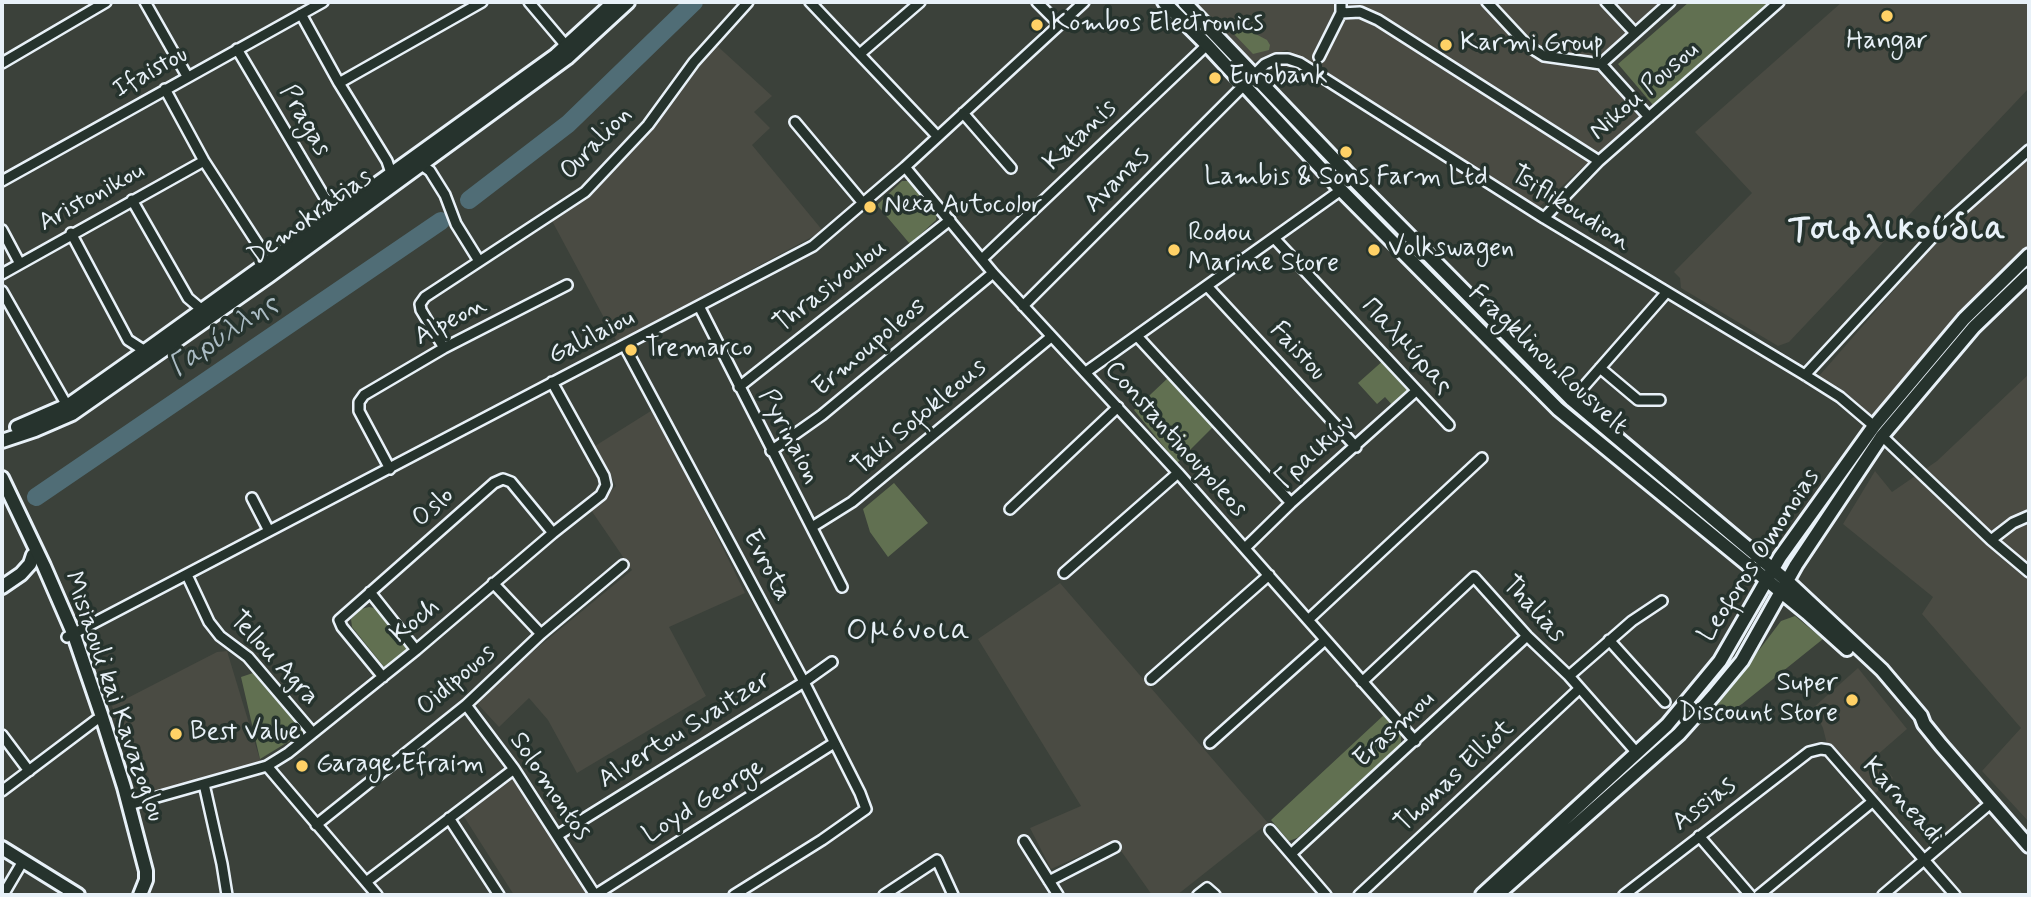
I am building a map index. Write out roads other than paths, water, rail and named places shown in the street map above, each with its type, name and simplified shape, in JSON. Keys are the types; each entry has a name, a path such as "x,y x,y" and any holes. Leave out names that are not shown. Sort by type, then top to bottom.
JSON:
{"main road":[{"name":"Demokratias","path":"2,433 62,404 145,351 340,210 389,167 566,53 614,2"},
{"name":"Demokratias","path":"2,441 72,414 270,276 422,166 628,2"},
{"name":"Fragklinou Rousvelt","path":"1164,2 1341,190 1558,408 1784,586 1877,676 1917,722 1924,724 2029,846"},
{"name":"Fragklinou Rousvelt","path":"1184,2 1364,191 1572,400 1769,574"},
{"name":"Leoforos Omonoias","path":"1482,895 1667,725 1720,661 1769,574 1964,319 2029,255"},
{"name":"Leoforos Omonoias","path":"1497,895 1679,734 1741,661 1878,431 1974,327 2029,274"},
{"name":"Misiaouli kai Kavazoglou","path":"2,483 71,636 129,805 146,871 146,880 140,895"},
{"name":"Misiaouli kai Kavazoglou","path":"16,513 40,573 71,636 138,860 138,886 132,895"},
{"path":"2,587 21,574 30,564 33,555"},
{"path":"21,574 40,573"},
{"path":"2,848 78,895"}],"street":[{"path":"2,63 106,2"},
{"path":"145,2 187,76"},
{"name":"Ifaistou","path":"2,181 323,2"},
{"path":"339,83 482,2"},
{"path":"529,2 566,53"},
{"name":"Ouralion","path":"444,348 421,310 420,304 425,298 586,192 648,125 694,62 748,2"},
{"path":"810,2 937,136"},
{"path":"861,53 920,2"},
{"path":"1037,2 1059,24"},
{"name":"Galilaiou","path":"71,636 813,246 905,167 1084,2"},
{"path":"1319,57 1341,13 1341,2"},
{"path":"1487,2 1528,46 1544,57 1601,64 1649,117"},
{"path":"1606,2 1635,33"},
{"path":"1601,64 1670,2"},
{"name":"Nikou Pousou","path":"1544,218 1598,161 1779,2"},
{"path":"1341,13 1360,12 1378,20 1598,161"},
{"path":"301,14 389,167"},
{"name":"Katanis","path":"983,258 1207,45"},
{"name":"Pragas","path":"237,49 325,198 340,210"},
{"name":"Tsiflikoudion","path":"1254,73 1276,59 1300,63 1544,218 1840,397 1991,540 2029,572"},
{"path":"1244,86 1254,73"},
{"name":"Avanas","path":"1023,306 1244,86"},
{"path":"164,89 204,161 259,246 264,264"},
{"path":"963,113 1011,169"},
{"path":"795,122 863,203"},
{"path":"1805,375 1942,227 2029,150"},
{"name":"Aristonikou","path":"2,274 19,262 204,161"},
{"path":"422,166 429,171 445,195 456,224 480,261"},
{"name":"Constantinoupoleos","path":"905,167 993,273 1178,473 1415,741"},
{"path":"1086,372 1341,190"},
{"path":"132,200 188,298 201,309"},
{"name":"Thrasivoulou","path":"738,387 950,220"},
{"path":"2,230 19,262"},
{"path":"71,233 128,340 145,351"},
{"name":"Παλμύρας","path":"1274,237 1449,425"},
{"name":"Ermoupoleos","path":"771,451 822,415 993,273"},
{"name":"Alpeon","path":"390,469 359,411 359,402 364,395 444,348 567,285"},
{"name":"Faistou","path":"1207,286 1356,447"},
{"path":"2,291 62,404"},
{"path":"1572,400 1666,293"},
{"name":"Pyrinaion","path":"699,306 842,587"},
{"path":"1137,336 1291,503"},
{"name":"Taki Sofokleous","path":"812,527 852,502 1051,337"},
{"name":"Evrota","path":"624,345 804,682 866,809 734,895"},
{"path":"1600,368 1638,400 1660,400"},
{"name":"Koch","path":"129,805 267,766 383,677 601,495 606,485 604,476 552,382"},
{"name":"Γραικών","path":"1245,548 1416,391"},
{"path":"1010,509 1118,407"},
{"path":"1308,620 1482,458"},
{"path":"1064,573 1178,473"},
{"name":"Oslo","path":"383,677 339,620 494,483 503,479 511,482 553,533"},
{"path":"252,498 269,531"},
{"path":"1991,540 2013,523 2029,516"},
{"name":"Oidipouos","path":"316,825 466,705 541,634 624,565"},
{"name":"Tellou Agra","path":"187,575 209,622 220,636 248,657 312,732"},
{"path":"1151,679 1269,575"},
{"name":"Thalias","path":"1362,682 1474,577 1637,753"},
{"path":"493,583 541,634"},
{"path":"370,592 416,650"},
{"path":"1569,677 1608,640 1662,601"},
{"name":"Erasmou","path":"1291,854 1527,636"},
{"path":"1210,743 1325,640"},
{"path":"1608,640 1665,702"},
{"name":"Alvertou Svaitzer","path":"558,835 832,662"},
{"name":"Thomas Elliot","path":"1359,895 1579,688"},
{"name":"Solomontos","path":"466,705 514,769 595,895"},
{"path":"2,792 96,719"},
{"path":"2,735 29,771"},
{"name":"Loyd George","path":"595,895 834,743"},
{"name":"Karneadi","path":"1812,750 1828,750 1955,895"},
{"name":"Assias","path":"1624,895 1812,750"},
{"path":"267,766 377,895"},
{"path":"366,882 514,769"},
{"path":"204,784 227,895"},
{"path":"1759,895 1872,802"},
{"path":"1883,895 1992,802"},
{"path":"449,818 499,895"},
{"path":"1270,830 1326,895"},
{"path":"1699,836 1750,895"},
{"path":"1024,841 1058,895"},
{"path":"1049,881 1115,847"},
{"path":"884,895 937,860 953,895"},
{"path":"3,895 23,861"},
{"path":"1198,895 1211,892"}],"waterway":[{"name":"Γαρύλλης","path":"469,200 568,124 694,2"},
{"name":"Γαρύλλης","path":"36,497 441,221"}],"place":[{"name":"Hangar","path":"1887,16"},
{"name":"Kombos Electronics","path":"1037,25"},
{"name":"Karmi Group","path":"1446,45"},
{"name":"Eurobank","path":"1215,78"},
{"name":"Lambis & Sons Farm Ltd","path":"1346,152"},
{"name":"Nexa Autocolor","path":"870,207"},
{"name":"Rodou Marine Store","path":"1174,250"},
{"name":"Volkswagen","path":"1374,250"},
{"name":"Tremarco","path":"631,350"},
{"name":"Super Discount Store","path":"1852,700"},
{"name":"Best Value","path":"176,734"},
{"name":"Garage Efraim","path":"302,766"}],"district":[{"name":"Τσιφλικούδια","path":"1898,232"},
{"name":"Ομόνοια","path":"909,633"}]}
